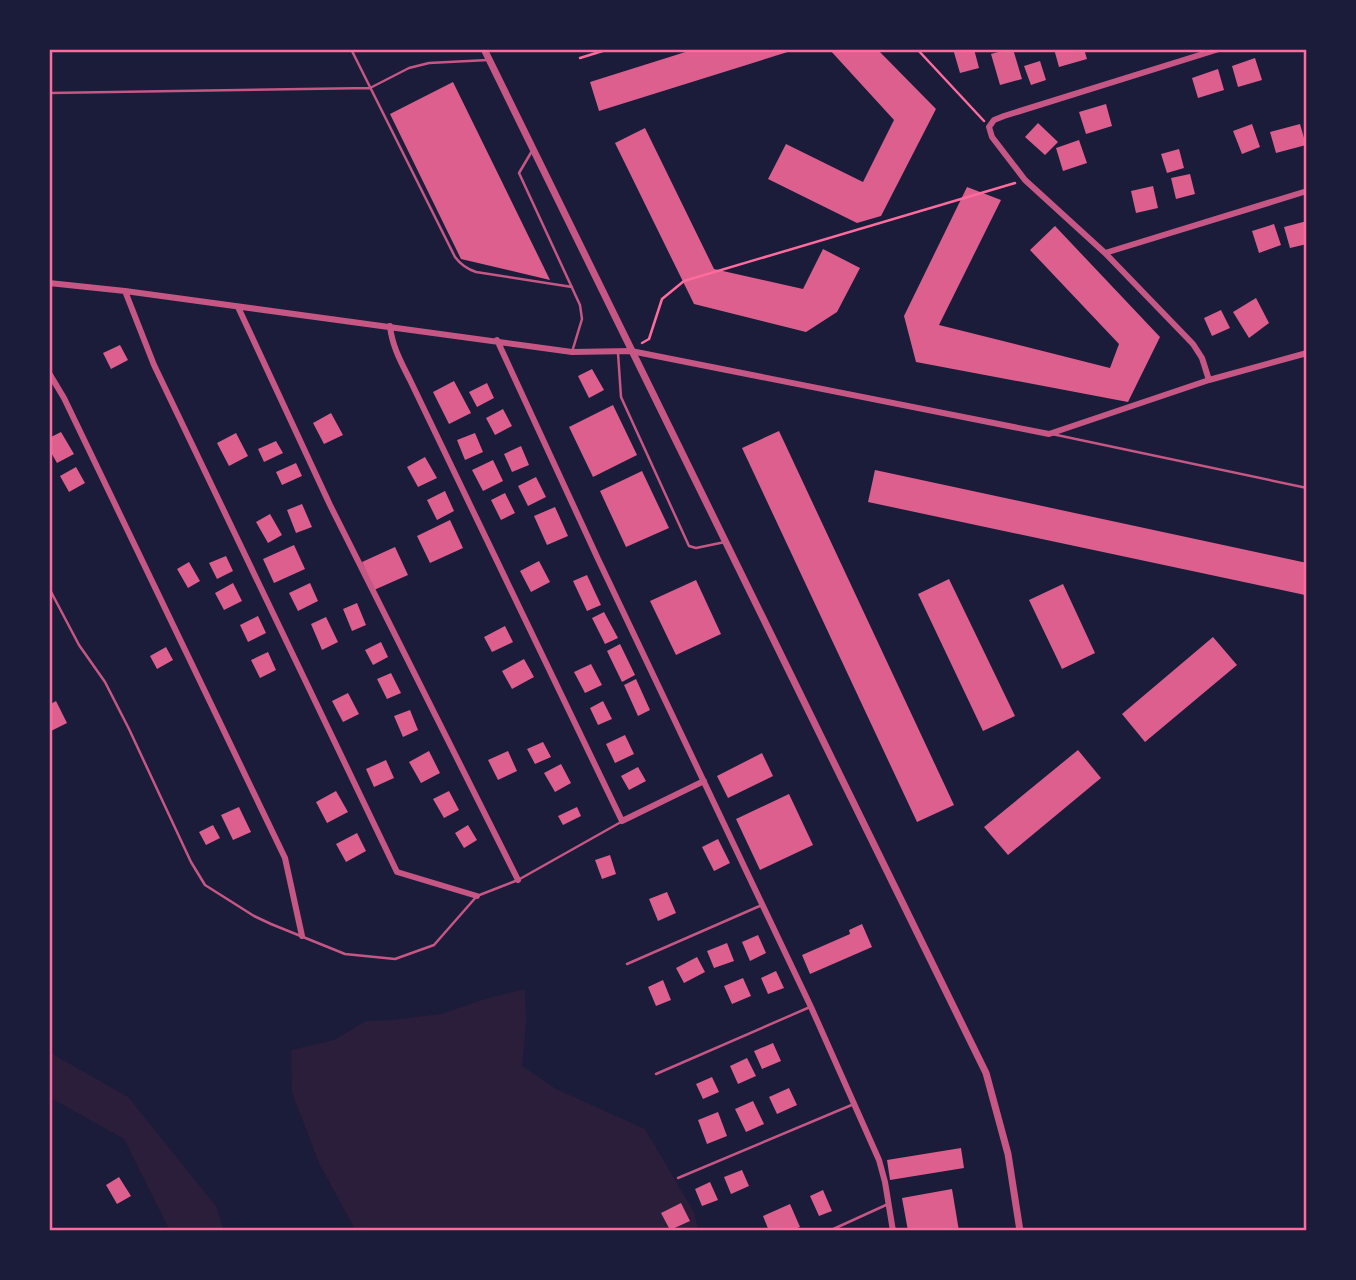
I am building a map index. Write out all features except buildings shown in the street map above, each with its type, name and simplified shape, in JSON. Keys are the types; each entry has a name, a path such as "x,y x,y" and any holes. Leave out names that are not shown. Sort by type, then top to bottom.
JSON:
{"street":[{"path":"484,49 986,1073 1008,1154 1020,1231"},
{"path":"1209,380 1202,358 1193,344 1105,253 1025,180 992,137 989,127 994,120 1004,116 1219,49"},
{"path":"1105,253 1307,191"},
{"path":"49,283 572,352 631,351 1049,434 1209,380 1307,353"},
{"path":"125,291 153,365 397,872 477,897"},
{"path":"238,307 330,505 518,880"},
{"path":"390,326 395,351 622,821 704,781"},
{"path":"497,341 597,559 811,1007 879,1160 893,1231"},
{"path":"49,373 70,411 285,858 302,936"}],"lane":[{"path":"351,49 455,257 461,264 477,272 572,287"},
{"path":"49,93 370,88 409,68 429,63 489,60"},
{"path":"532,151 519,173 580,305 582,319 572,352"},
{"path":"618,351 621,397 689,546 696,548 725,542"},
{"path":"1049,434 1307,488"},
{"path":"49,588 79,645 105,682 191,862 205,885 254,916 345,954 395,959 434,945 477,897 518,880 622,821"},
{"path":"627,964 763,905"},
{"path":"656,1074 811,1007"},
{"path":"678,1178 854,1104"},
{"path":"829,1231 888,1204"}],"path":[{"path":"580,58 609,49"},
{"path":"917,49 989,127"},
{"path":"631,351 649,339 662,299 684,281 1025,180"}],"shaded area":[{"path":"525,989 526,1024 522,1066 556,1089 645,1129 694,1212 698,1231 356,1231 319,1163 292,1092 291,1050 334,1040 366,1021 441,1014"},
{"path":"49,1052 128,1097 216,1206 224,1231 170,1231 124,1139 49,1097"}]}
